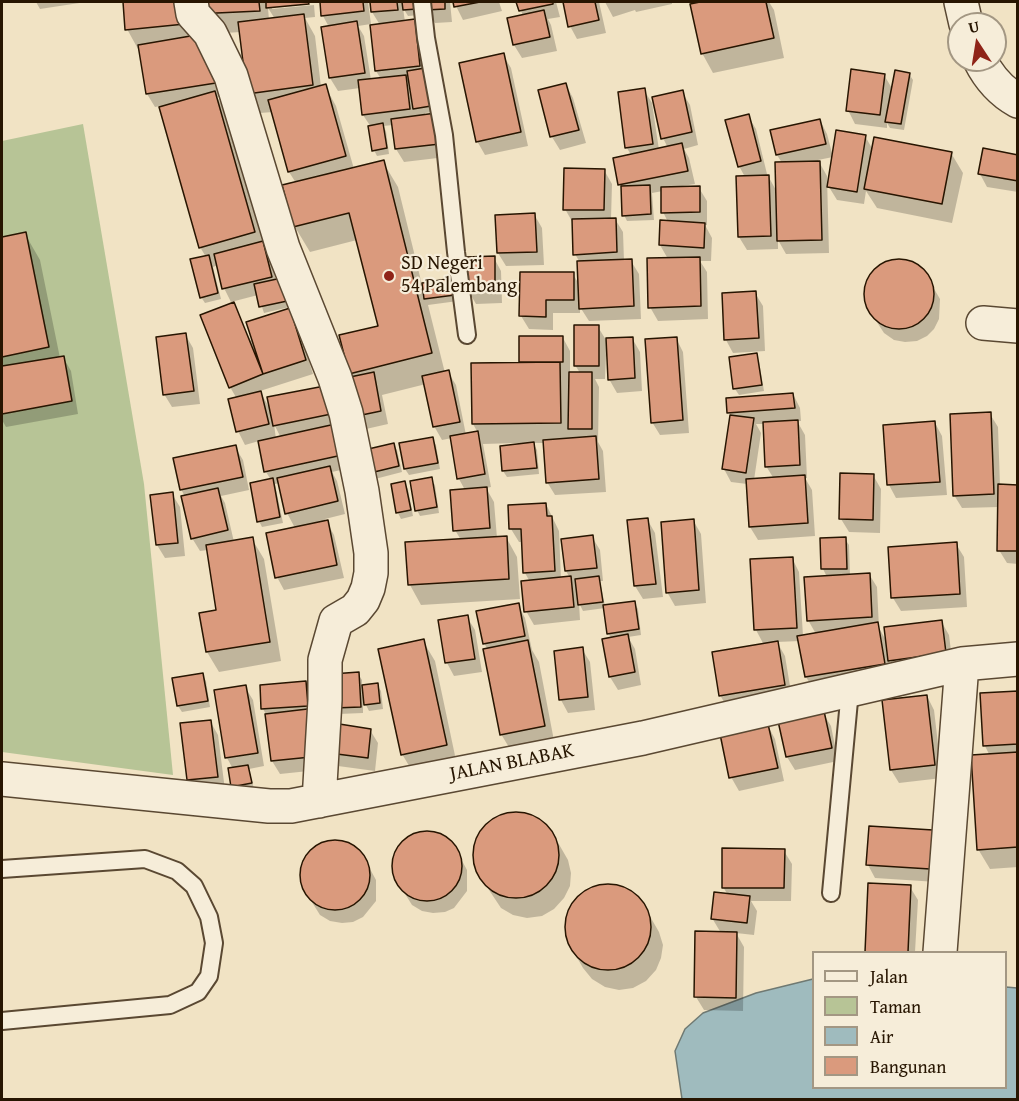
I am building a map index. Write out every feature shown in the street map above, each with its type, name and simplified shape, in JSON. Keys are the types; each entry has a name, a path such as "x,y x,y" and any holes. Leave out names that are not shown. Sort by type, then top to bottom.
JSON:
{"street":[{"path":"191,2 193,14 210,33 231,76 283,248 341,394 362,491 371,553 371,573 363,600 355,610 336,621 325,660 319,801"},
{"path":"986,72 1004,93 1017,101"},
{"path":"983,323 1017,326"},
{"name":"JALAN BLABAK","path":"2,779 269,806 291,806 643,738 962,664 1017,659"},
{"path":"940,951 962,664"}],"lane":[{"path":"422,2 426,38 444,135 467,335"},
{"path":"831,893 850,690"},
{"path":"2,869 145,859 177,871 194,886 209,917 214,943 209,976 198,992 170,1005 2,1021"}],"green space":[{"path":"83,124 144,484 173,775 2,752 2,141"}],"water":[{"path":"812,979 812,1089 1007,1089 1007,987 1017,988 1017,1099 682,1099 675,1051 685,1029 703,1013 756,993"}],"building":[{"path":"123,2 183,2 185,24 125,30"},
{"path":"194,2 259,2 260,11 195,14"},
{"path":"266,2 308,2 309,4 266,8"},
{"path":"320,2 363,2 364,11 321,16"},
{"path":"370,2 397,2 398,10 371,12"},
{"path":"402,2 416,2 417,9 403,10"},
{"path":"425,2 445,2 445,9 426,10"},
{"path":"453,2 480,2 454,7"},
{"path":"516,2 553,2 553,4 519,11"},
{"path":"563,2 595,2 599,20 568,27"},
{"path":"766,2 774,38 701,54 690,4"},
{"path":"544,10 550,37 513,45 507,18"},
{"path":"304,14 313,85 247,94 238,22"},
{"path":"415,19 420,66 375,71 370,25"},
{"path":"357,21 365,73 329,78 321,27"},
{"path":"208,33 216,83 146,94 138,45"},
{"path":"504,53 521,132 476,142 459,63"},
{"path":"425,68 431,106 413,109 407,71"},
{"path":"851,69 885,74 880,115 846,111"},
{"path":"895,70 910,73 901,124 885,122"},
{"path":"406,75 410,109 362,115 358,80"},
{"path":"566,83 579,130 550,137 538,90"},
{"path":"326,84 346,156 288,172 268,100"},
{"path":"645,88 653,144 625,148 618,92"},
{"path":"683,90 692,132 661,139 652,97"},
{"path":"215,91 255,232 199,248 159,107"},
{"path":"436,113 440,144 395,149 391,119"},
{"path":"749,114 761,161 738,167 725,120"},
{"path":"820,119 826,144 776,155 770,130"},
{"path":"383,123 387,148 372,151 368,126"},
{"path":"836,130 866,135 857,192 827,187"},
{"path":"874,137 952,152 942,204 864,189"},
{"path":"682,143 688,171 618,185 613,158"},
{"path":"983,148 1018,155 1018,181 978,174"},
{"name":"SD Negeri 54 Palembang","path":"384,160 432,353 349,374 339,335 378,326 349,213 293,227 282,185"},
{"path":"820,161 822,240 777,241 775,162"},
{"path":"564,168 605,169 604,210 563,210"},
{"path":"769,175 771,236 738,237 736,176"},
{"path":"650,185 651,214 622,216 621,186"},
{"path":"700,186 700,212 661,213 661,187"},
{"path":"535,213 537,252 497,253 495,215"},
{"path":"616,218 617,252 573,255 572,219"},
{"path":"660,220 705,223 704,248 659,245"},
{"path":"26,232 49,347 2,357 2,237"},
{"path":"263,241 272,277 222,289 214,254"},
{"path":"209,255 218,293 200,298 190,259"},
{"path":"495,256 495,290 467,291 466,257"},
{"path":"700,257 701,306 648,308 647,258"},
{"path":"632,259 634,306 579,309 577,261"},
{"path":"899,259 912,262 924,269 931,281 934,294 931,307 924,319 912,326 899,329 886,326 874,319 867,307 864,294 867,281 874,269 886,262"},
{"path":"520,272 574,272 574,300 546,300 546,317 519,316"},
{"path":"286,277 292,300 259,307 254,284"},
{"path":"453,278 455,295 424,299 422,283"},
{"path":"756,291 759,338 724,340 722,293"},
{"path":"234,302 263,374 229,388 200,315"},
{"path":"290,308 306,360 263,374 246,322"},
{"path":"574,325 599,325 599,366 574,366"},
{"path":"186,333 194,391 163,395 156,337"},
{"path":"519,336 563,336 563,362 519,362"},
{"path":"633,337 635,378 608,380 606,338"},
{"path":"677,337 683,420 651,423 645,339"},
{"path":"757,353 762,385 733,389 729,357"},
{"path":"64,356 72,401 2,414 2,366"},
{"path":"560,362 561,423 472,424 471,363"},
{"path":"449,370 460,422 433,427 422,376"},
{"path":"374,372 381,411 357,416 350,377"},
{"path":"569,372 592,372 592,429 568,429"},
{"path":"335,384 341,412 273,426 267,397"},
{"path":"261,391 269,424 236,432 228,399"},
{"path":"793,393 795,408 727,413 726,398"},
{"path":"991,412 994,494 953,496 950,414"},
{"path":"730,415 754,418 746,473 722,469"},
{"path":"798,420 800,465 765,467 763,422"},
{"path":"935,421 940,482 887,485 883,425"},
{"path":"340,423 347,454 264,472 258,441"},
{"path":"478,431 485,474 457,479 450,436"},
{"path":"596,436 599,479 546,483 543,440"},
{"path":"433,437 438,463 404,469 399,443"},
{"path":"534,442 537,468 502,471 500,446"},
{"path":"394,443 399,466 370,473 364,450"},
{"path":"236,445 243,477 180,490 173,458"},
{"path":"330,466 338,501 285,514 277,478"},
{"path":"840,473 874,474 873,520 839,519"},
{"path":"805,475 808,523 749,527 746,479"},
{"path":"432,477 437,507 415,511 410,481"},
{"path":"273,478 280,517 257,522 250,483"},
{"path":"405,481 411,510 396,513 391,484"},
{"path":"998,484 1018,485 1018,551 997,551"},
{"path":"487,487 490,528 453,531 450,490"},
{"path":"218,488 228,530 191,539 181,496"},
{"path":"173,492 178,543 156,545 150,495"},
{"path":"546,503 547,516 552,516 555,571 523,573 521,529 509,529 508,505"},
{"path":"648,518 656,584 634,586 627,520"},
{"path":"694,519 699,590 666,593 661,522"},
{"path":"328,520 337,565 275,578 266,533"},
{"path":"593,535 597,568 565,571 561,539"},
{"path":"507,536 509,579 408,585 405,542"},
{"path":"253,537 270,642 206,652 199,613 216,610 206,545"},
{"path":"846,537 847,569 821,569 820,538"},
{"path":"957,542 960,594 891,598 888,547"},
{"path":"793,557 797,628 754,630 750,559"},
{"path":"870,573 872,617 807,621 804,577"},
{"path":"571,576 574,607 524,612 521,581"},
{"path":"599,576 603,602 578,605 575,579"},
{"path":"635,601 639,629 607,634 603,605"},
{"path":"519,603 525,636 483,644 476,611"},
{"path":"468,615 475,659 445,663 438,620"},
{"path":"942,620 946,653 888,661 884,627"},
{"path":"878,622 885,664 805,677 797,636"},
{"path":"628,634 635,672 609,677 602,639"},
{"path":"424,639 447,745 401,755 378,649"},
{"path":"528,640 545,726 500,735 483,649"},
{"path":"778,641 785,685 719,696 712,652"},
{"path":"583,647 588,697 559,700 554,651"},
{"path":"359,672 361,707 334,708 332,674"},
{"path":"203,673 208,701 177,706 172,678"},
{"path":"306,681 308,706 261,709 260,685"},
{"path":"378,683 380,703 364,705 362,685"},
{"path":"246,685 258,753 225,758 214,690"},
{"path":"1018,691 1018,744 983,746 980,693"},
{"path":"927,695 935,765 890,770 882,700"},
{"path":"316,708 321,756 271,761 265,714"},
{"path":"824,711 832,748 786,757 778,721"},
{"path":"211,720 218,777 187,780 180,723"},
{"path":"333,723 371,729 368,758 329,753"},
{"path":"768,724 778,768 729,778 720,734"},
{"path":"1018,752 1018,847 977,850 971,755"},
{"path":"248,765 252,783 231,787 228,768"},
{"path":"516,812 533,815 547,824 556,838 559,855 556,872 547,886 533,895 516,898 499,895 485,886 476,872 473,855 476,838 485,824 499,815"},
{"path":"869,826 933,830 930,869 866,865"},
{"path":"427,831 440,834 452,841 459,853 462,866 459,879 452,891 440,898 427,901 414,898 402,891 395,879 392,866 395,853 402,841 414,834"},
{"path":"335,840 348,843 360,850 367,862 370,875 367,888 360,900 348,907 335,910 322,907 310,900 303,888 300,875 303,862 310,850 322,843"},
{"path":"722,848 785,849 784,888 722,888"},
{"path":"868,883 911,885 908,951 865,951"},
{"path":"608,884 625,887 639,896 648,910 651,927 648,944 639,958 625,967 608,970 591,967 577,958 568,944 565,927 568,910 577,896 591,887"},
{"path":"714,892 750,896 747,923 711,919"},
{"path":"695,931 737,932 736,998 694,997"}],"place":[{"name":"SD Negeri 54 Palembang","path":"389,276"}]}
